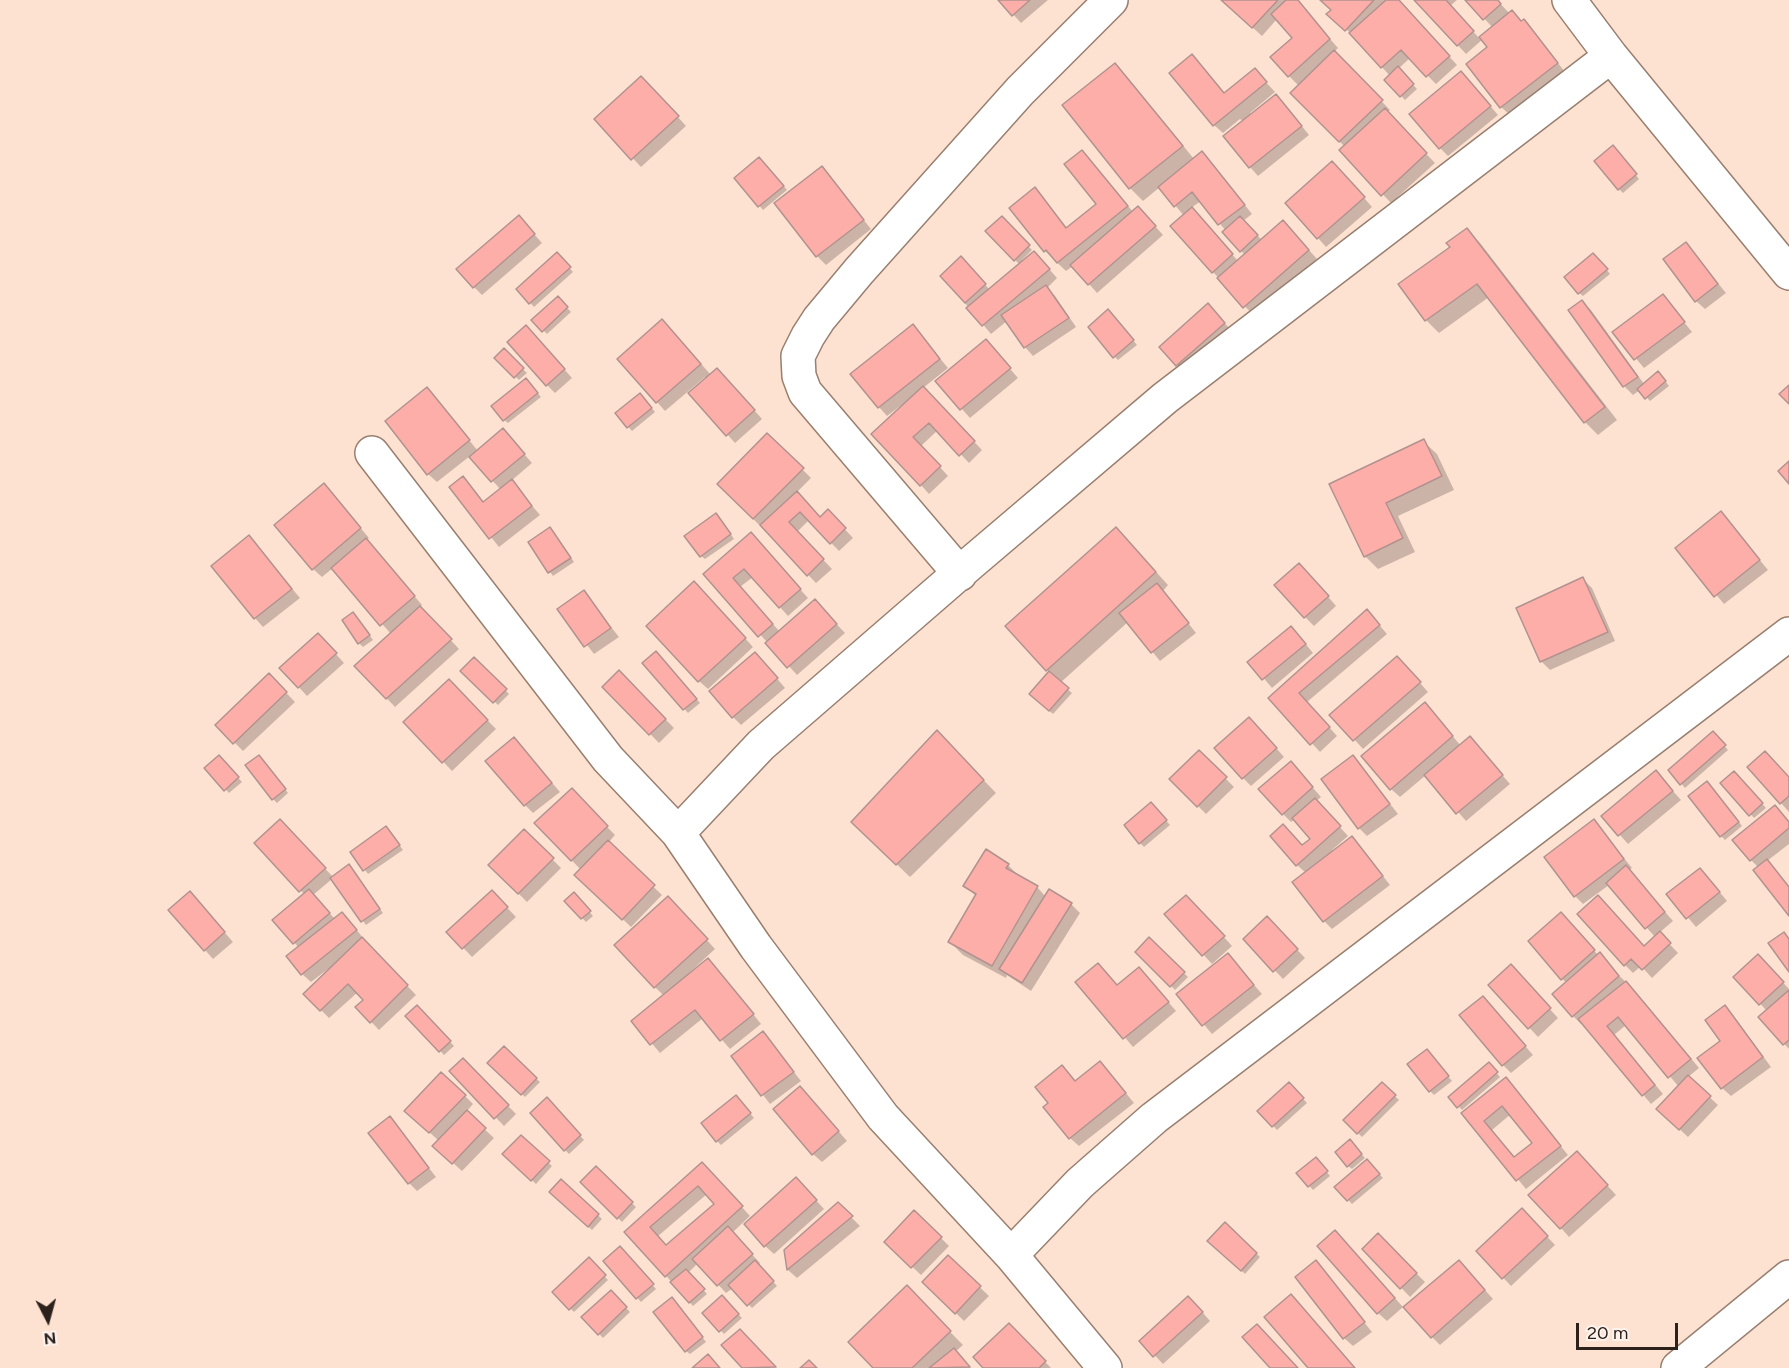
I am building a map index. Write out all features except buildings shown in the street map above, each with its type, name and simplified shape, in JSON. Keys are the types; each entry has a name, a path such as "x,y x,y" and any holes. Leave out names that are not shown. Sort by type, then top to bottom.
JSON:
{"street":[{"path":"960,574 805,392 800,376 798,356 819,319 859,271 1020,92 1111,0"},
{"path":"1582,5 1611,56 1789,273"},
{"path":"678,832 761,746 1165,398 1611,56"},
{"path":"372,453 608,759 678,832 756,947 883,1117 1011,1255 1105,1368"},
{"path":"1011,1255 1080,1183 1154,1118 1789,634"},
{"path":"1678,1368 1789,1277"}]}
